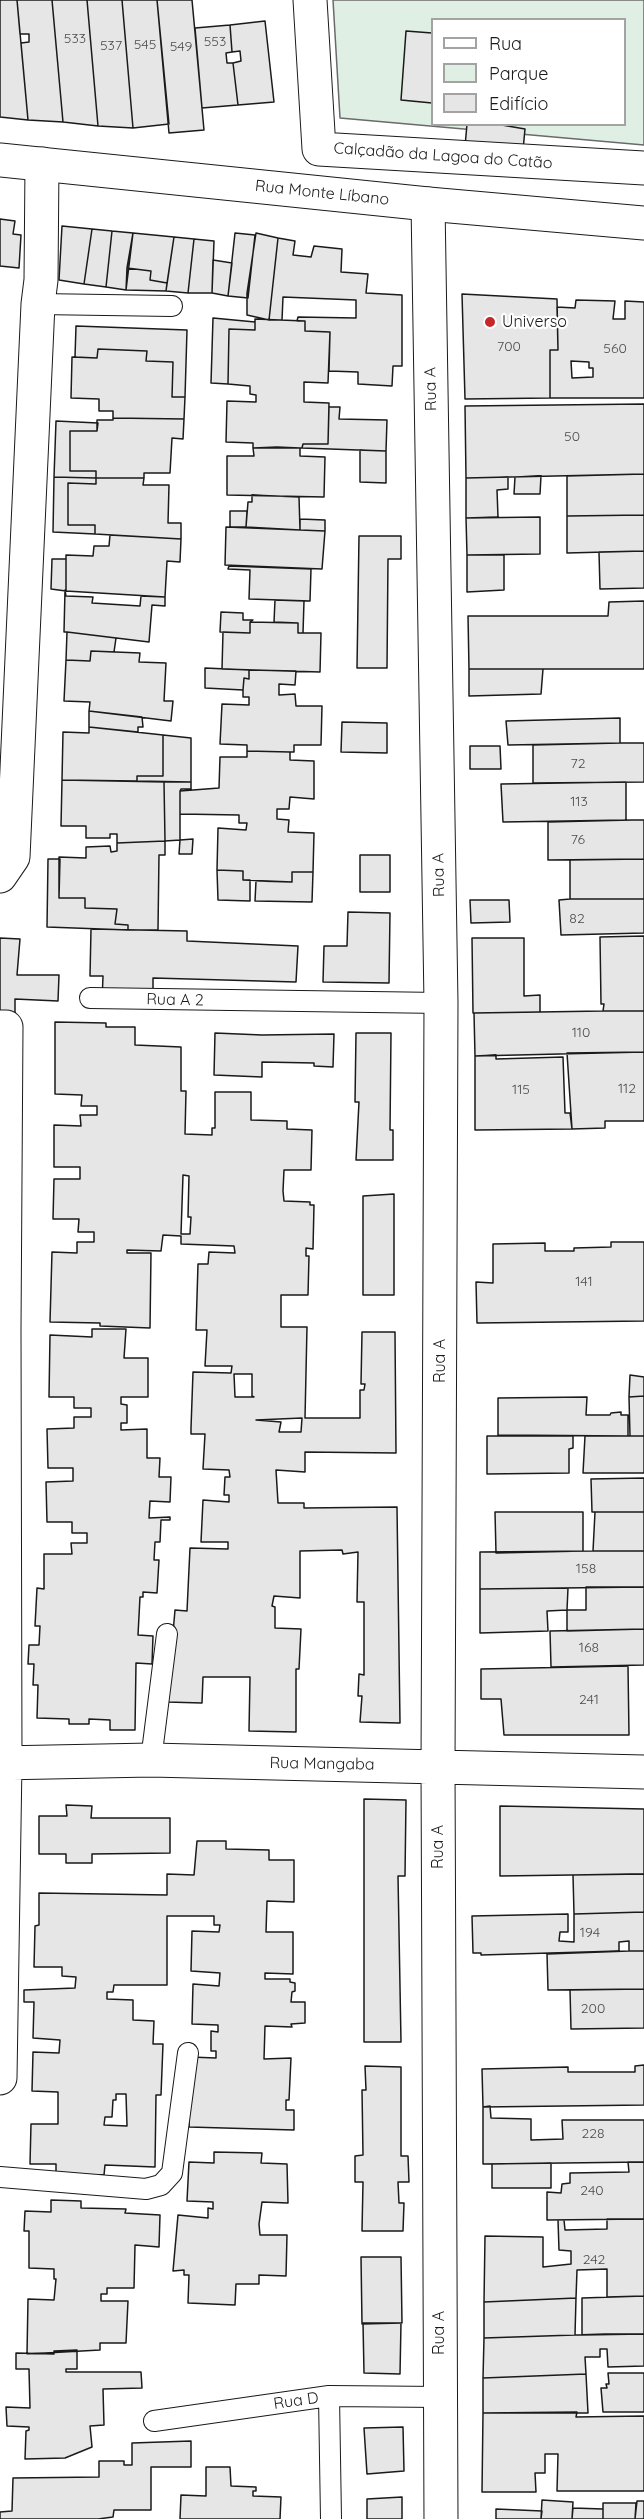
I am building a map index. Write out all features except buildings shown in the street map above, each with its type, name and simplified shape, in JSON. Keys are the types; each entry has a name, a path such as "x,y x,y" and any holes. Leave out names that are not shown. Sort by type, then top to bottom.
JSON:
{"street":[{"name":"Calçadão da Lagoa do Catão","path":"310,0 319,149 644,168"},
{"name":"Rua Monte Líbano","path":"0,160 428,204 644,223"},
{"path":"0,876 13,857 38,304 41,280 42,164"},
{"name":"Rua A","path":"428,204 441,1003 438,1766 441,2519"},
{"path":"0,2078 3,1763 3,1027"},
{"name":"Rua Mangaba","path":"3,1763 151,1760 644,1772"}],"lane":[{"path":"38,304 172,306"},
{"name":"Rua A 2","path":"90,998 441,1003"},
{"path":"151,1760 167,1634"},
{"path":"0,2177 146,2188 161,2185 172,2173 188,2053"},
{"path":"329,2396 332,2519"},
{"name":"Rua D","path":"154,2421 329,2396 440,2397"}],"green space":[{"path":"333,0 644,0 644,145 340,118"}],"place":[{"name":"Universo","path":"490,322"}]}
